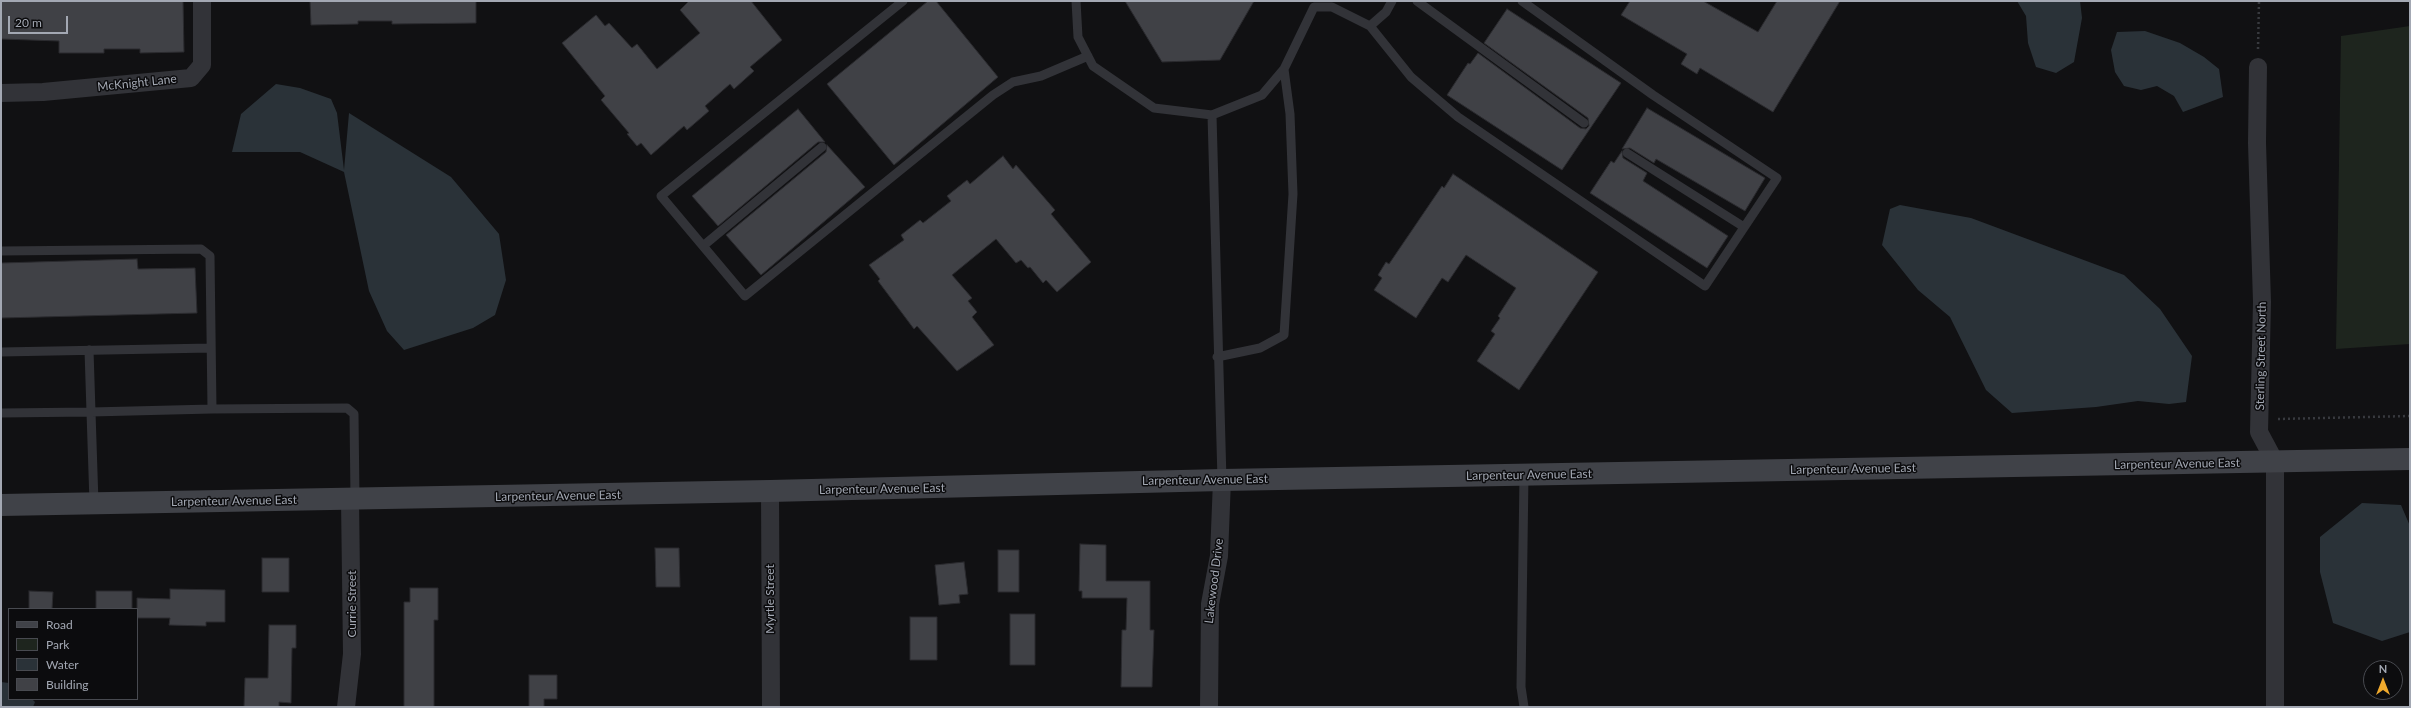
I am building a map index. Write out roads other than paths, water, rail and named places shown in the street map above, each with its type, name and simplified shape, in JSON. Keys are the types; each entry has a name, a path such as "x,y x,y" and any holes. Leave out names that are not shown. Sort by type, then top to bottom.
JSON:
{"street":[{"name":"McKnight Lane","path":"1,93 43,92 191,78 202,65 202,1"},
{"name":"Sterling Street North","path":"2258,67 2257,143 2262,302 2259,432 2274,462 2274,707"},
{"name":"Larpenteur Avenue East","path":"1,505 353,500 770,492 1222,480 2410,459"},
{"name":"Lakewood Drive","path":"1209,707 1210,604 1219,556 1222,480"},
{"name":"Myrtle Street","path":"770,492 771,707"},
{"name":"Currie Street","path":"346,707 352,654 353,500"}],"lane":[{"path":"903,1 661,196 745,296 993,95 1013,82 1041,76 1088,56"},
{"path":"1076,1 1078,38 1093,66 1154,108 1212,115 1262,95 1284,69 1316,4 1332,7 1370,26 1411,77 1458,117 1705,286 1777,178 1653,95 1522,1"},
{"path":"1370,26 1386,12 1392,1"},
{"path":"1417,1 1584,123"},
{"path":"1217,357 1260,348 1284,335 1293,194 1290,114 1284,69"},
{"path":"1212,115 1217,357 1222,480"},
{"path":"702,246 822,147"},
{"path":"1627,153 1744,227"},
{"path":"1,251 201,249 210,256 212,409"},
{"path":"1,352 212,348"},
{"path":"89,350 94,503"},
{"path":"1,413 347,408 354,414 353,500"},
{"path":"1524,475 1521,687 1524,707"}],"water":[{"path":"2017,1 2080,1 2082,18 2074,62 2056,73 2036,67 2028,43 2026,16"},
{"path":"2145,31 2180,43 2204,57 2219,69 2223,97 2183,112 2174,96 2157,86 2141,90 2124,86 2115,72 2111,50 2117,32"},
{"path":"276,84 300,88 331,99 337,113 344,170 349,113 451,177 499,234 506,280 495,315 473,328 404,350 387,331 369,291 344,172 300,152 232,152 241,114"},
{"path":"1900,205 1971,218 2124,275 2160,309 2192,356 2186,402 2169,404 2138,401 2096,407 2012,413 1986,390 1950,317 1918,290 1882,245 1890,209"},
{"path":"2362,503 2401,505 2410,526 2410,632 2382,641 2333,623 2320,572 2320,537"},
{"path":"1,682 8,683 8,700 33,700 35,702 33,707 1,707"}]}
